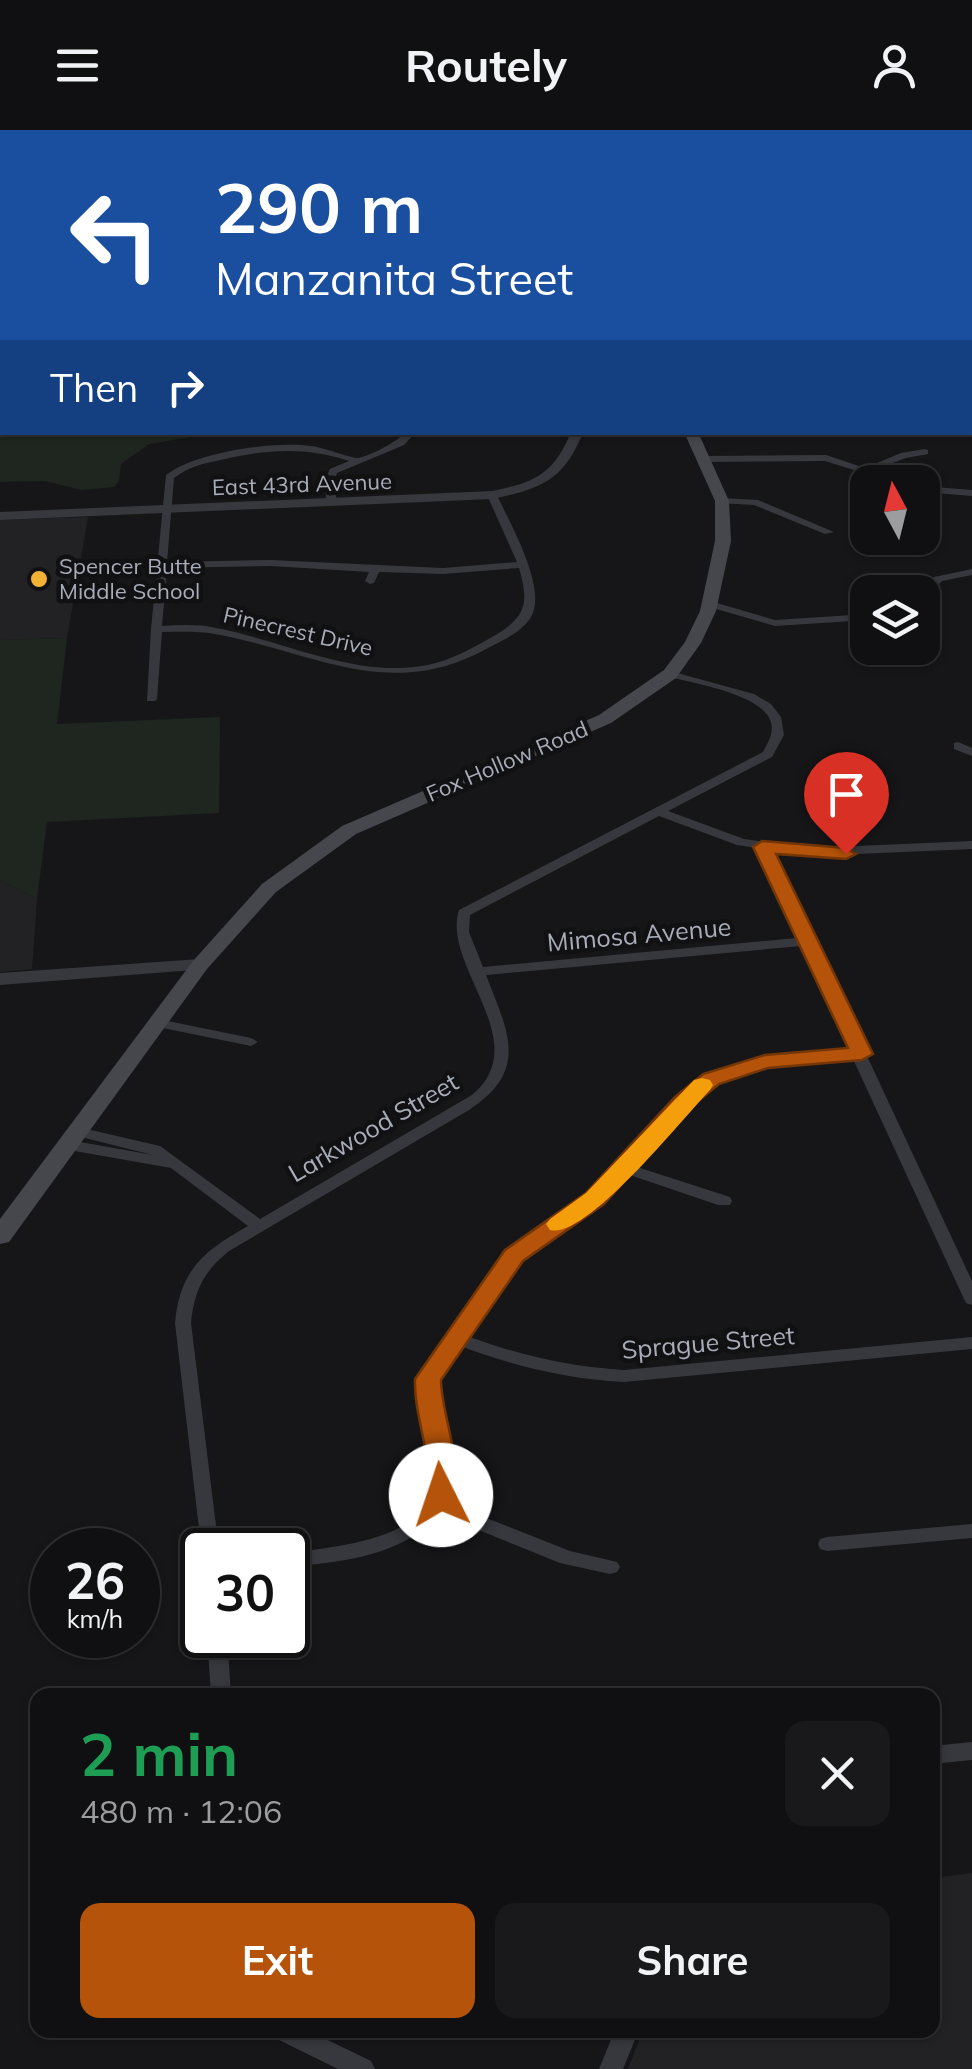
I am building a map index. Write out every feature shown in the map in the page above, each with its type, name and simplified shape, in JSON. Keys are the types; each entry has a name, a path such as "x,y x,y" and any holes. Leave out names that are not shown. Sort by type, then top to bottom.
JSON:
{"main road":[{"name":"Fox Hollow Road","path":"0,1236 200,965 269,888 349,830 605,719 670,674 692,643 710,604 723,541 722,500 692,435"}],"street":[{"path":"332,502 330,476 355,460 401,443 409,435"},
{"name":"East 43rd Avenue","path":"0,516 492,495 552,475 568,458 576,435"},
{"path":"151,699 168,477 191,464 288,444 317,447 355,460"},
{"path":"879,465 925,452"},
{"path":"704,459 810,456 850,466"},
{"path":"940,491 972,494"},
{"name":"Pinecrest Drive","path":"156,630 216,631 364,669 394,672 441,668 478,653 527,616 530,603 522,564 492,495"},
{"path":"722,500 755,502 829,532"},
{"path":"162,566 272,563 373,575 522,564"},
{"path":"940,579 972,572"},
{"path":"710,604 775,623 850,618"},
{"name":"Larkwood Street","path":"208,1528 184,1304 194,1273 207,1259 259,1226 486,1090 500,1071 502,1048 461,924 464,913 768,754 780,740 782,726 760,701 670,674"},
{"path":"958,746 972,752"},
{"path":"659,812 762,847 846,854 972,845"},
{"path":"762,847 862,1054 972,1299"},
{"name":"Mimosa Avenue","path":"476,972 806,941"},
{"path":"0,979 200,965"},
{"path":"158,1023 251,1042"},
{"path":"310,1556 383,1544 409,1530 435,1505 444,1484 428,1401 428,1379 514,1256 584,1208 683,1102 724,1072 765,1062 862,1054"},
{"path":"73,1139 138,1160 178,1164 259,1226"},
{"path":"625,1168 724,1201"},
{"name":"Sprague Street","path":"454,1337 526,1364 575,1374 624,1376 972,1343"},
{"path":"435,1505 567,1558 610,1567"},
{"path":"827,1544 972,1531"},
{"path":"219,1658 221,1688"},
{"path":"940,1754 972,1751"},
{"path":"299,2038 363,2069"},
{"path":"611,2069 625,2038"}],"shaded area":[{"path":"0,435 204,435 149,444 121,464 119,481 114,487 81,490 45,481 0,482"},
{"name":"Spencer Butte Middle School","path":"88,517 67,638 0,640 0,520"},
{"path":"67,638 57,724 220,717 219,813 47,822 37,899 0,880 0,640"},
{"path":"0,880 37,899 32,969 0,972"},
{"path":"972,1873 972,2069 628,2069 640,2038 940,2038 940,1877"}],"slow traffic":[{"path":"559,1224 595,1198 702,1085"}],"place":[{"name":"Spencer Butte Middle School","path":"39,579"}],"route":[{"path":"441,1495 444,1484 428,1401 431,1369 514,1256 584,1208 683,1102 711,1079 765,1062 862,1054 762,847 846,854"}]}
